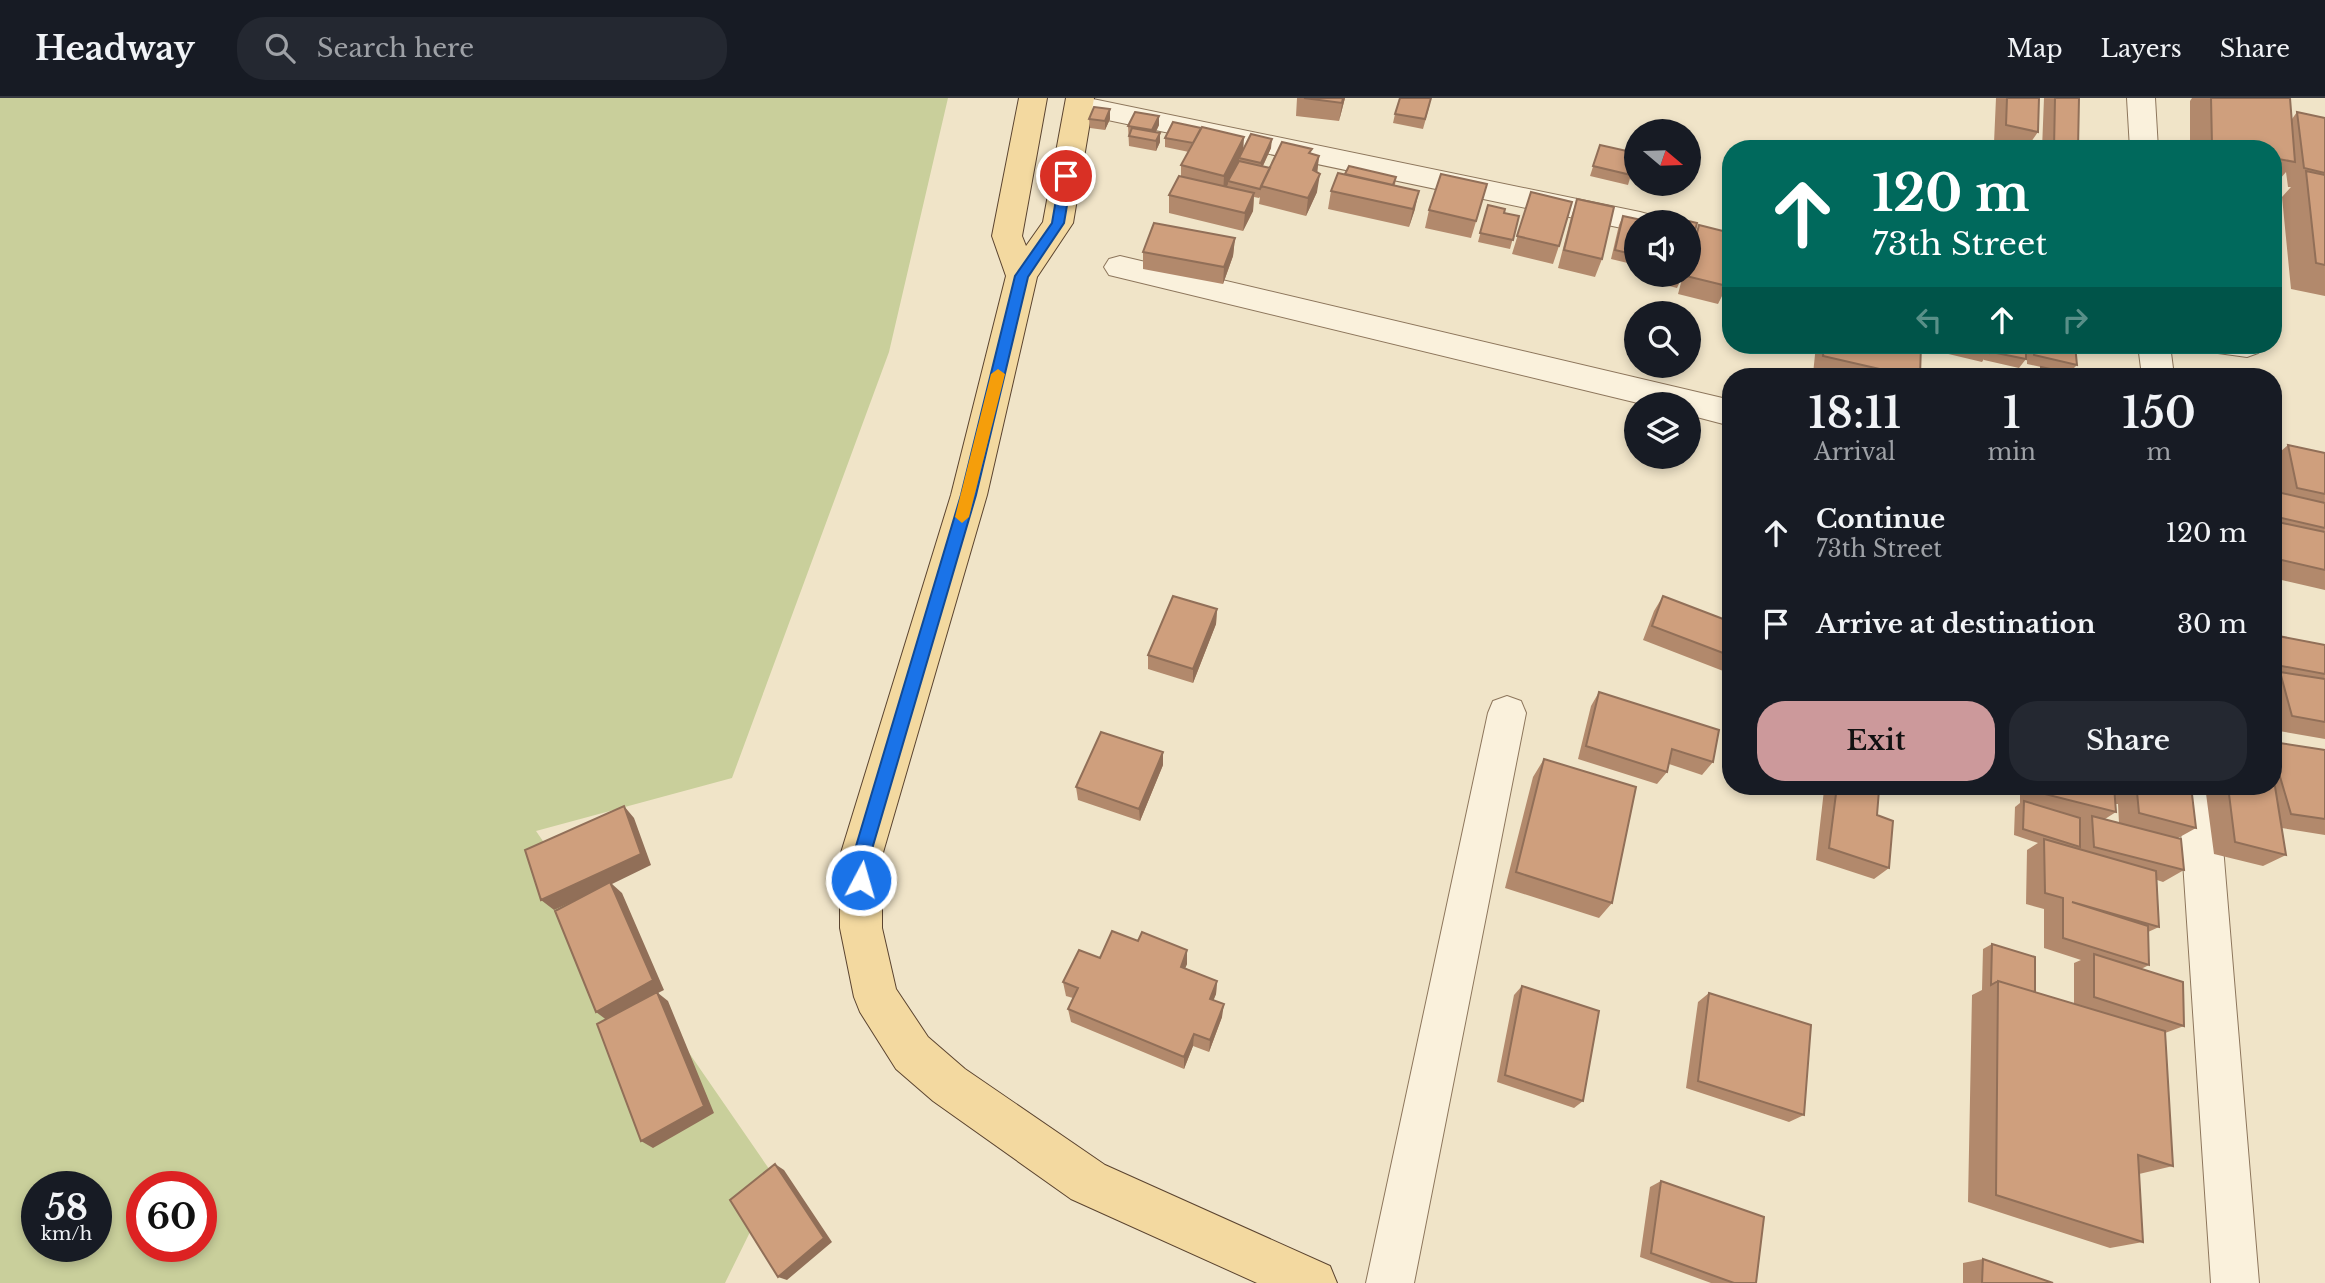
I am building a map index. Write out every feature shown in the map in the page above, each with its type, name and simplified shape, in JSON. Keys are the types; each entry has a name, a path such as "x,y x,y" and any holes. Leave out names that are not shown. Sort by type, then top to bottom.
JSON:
{"main road":[{"path":"1021,276 1007,236 1033,98"},
{"path":"1079,101 1058,223 1021,276 968,495 861,856 861,928 876,997 912,1053 940,1077 1088,1182 1313,1283"}],"street":[{"path":"2141,98 2143,140"},
{"path":"1079,101 1624,219"},
{"path":"1120,267 1722,411"},
{"path":"1390,1283 1507,713"},
{"path":"2199,795 2235,1283"}],"green space":[{"path":"0,98 948,98 889,352 732,778 536,831 776,1179 725,1283 0,1283"}],"building":[{"path":"1304,98 1343,98 1342,103"},
{"path":"1400,98 1431,98 1425,119 1395,114"},
{"path":"2007,98 2039,98 2038,132 2006,125"},
{"path":"2055,98 2079,98 2078,140 2054,140"},
{"path":"2211,98 2290,98 2295,162 2282,160 2282,140 2212,140"},
{"path":"1094,107 1110,109 1105,121 1089,119"},
{"path":"1135,112 1159,116 1152,130 1128,126"},
{"path":"2297,112 2325,118 2325,173 2304,168"},
{"path":"1173,122 1201,128 1193,143 1165,138"},
{"path":"1202,127 1244,137 1224,176 1181,165"},
{"path":"1132,128 1160,133 1156,141 1129,136"},
{"path":"1251,134 1272,139 1261,163 1239,158"},
{"path":"1282,142 1312,149 1309,153 1319,156 1313,170 1320,174 1308,198 1261,186"},
{"path":"1600,145 1624,150 1624,173 1593,166"},
{"path":"1239,161 1270,168 1260,189 1228,181"},
{"path":"1349,166 1396,177 1393,185 1345,174"},
{"path":"2306,171 2325,175 2325,265 2316,263"},
{"path":"1338,173 1419,191 1413,209 1331,191"},
{"path":"1441,174 1487,184 1476,221 1429,210"},
{"path":"1179,176 1254,193 1245,213 1169,195"},
{"path":"1531,192 1572,202 1559,246 1517,236"},
{"path":"1577,199 1614,207 1602,259 1564,250"},
{"path":"1488,205 1505,209 1504,213 1519,216 1513,240 1480,233"},
{"path":"1623,216 1624,216 1624,252 1615,250"},
{"path":"1154,223 1235,238 1224,267 1143,252"},
{"path":"1701,226 1722,231 1722,285 1701,280"},
{"path":"1921,354 1920,368 1875,368 1823,356"},
{"path":"2001,354 2026,354 2026,359"},
{"path":"2076,354 2077,365 2034,355"},
{"path":"2288,445 2325,453 2325,494 2297,488"},
{"path":"2282,493 2325,503 2325,528 2282,518"},
{"path":"2282,523 2325,532 2325,570 2282,560"},
{"path":"1173,596 1217,609 1193,669 1148,655"},
{"path":"1663,596 1722,619 1722,653 1652,626"},
{"path":"2282,637 2325,645 2325,674 2282,666"},
{"path":"2282,672 2325,679 2325,722 2292,716"},
{"path":"1599,692 1719,730 1713,762 1672,749 1667,772 1586,746"},
{"path":"1101,732 1163,752 1139,809 1076,787"},
{"path":"2282,743 2325,750 2325,819 2291,814 2282,784"},
{"path":"1544,759 1636,787 1612,903 1516,872"},
{"path":"1836,795 1879,795 1877,815 1893,821 1889,868 1829,848"},
{"path":"2049,795 2115,795 2116,812"},
{"path":"2137,795 2192,795 2196,828 2139,813"},
{"path":"2229,795 2276,795 2286,855 2235,842"},
{"path":"2024,801 2080,818 2080,847 2023,829"},
{"path":"624,806 641,854 541,900 525,850"},
{"path":"2092,816 2181,839 2184,870 2094,847"},
{"path":"2044,839 2156,871 2159,927 2072,902 2148,926 2149,965 2063,938 2063,898 2045,893"},
{"path":"610,882 653,980 596,1012 555,911"},
{"path":"1112,931 1138,941 1142,932 1187,950 1181,967 1217,981 1210,999 1224,1004 1210,1040 1194,1034 1184,1057 1068,1009 1078,988 1063,982 1079,950 1100,958"},
{"path":"1992,944 2035,957 2035,992 1998,981 1991,985"},
{"path":"2094,954 2183,982 2184,1026 2094,997"},
{"path":"1998,981 2165,1031 2173,1166 2138,1155 2143,1242 1996,1195"},
{"path":"1522,986 1599,1011 1583,1101 1505,1075"},
{"path":"657,992 704,1106 641,1141 597,1024"},
{"path":"1709,993 1811,1025 1804,1115 1698,1081"},
{"path":"775,1164 824,1238 778,1277 730,1200"},
{"path":"1661,1181 1764,1217 1756,1283 1734,1283 1651,1253"},
{"path":"1983,1259 2053,1283 1982,1283"}],"slow traffic":[{"path":"962,517 998,374"}],"route":[{"path":"861,880 861,856 968,495 1021,276 1058,223 1066,176"}]}
